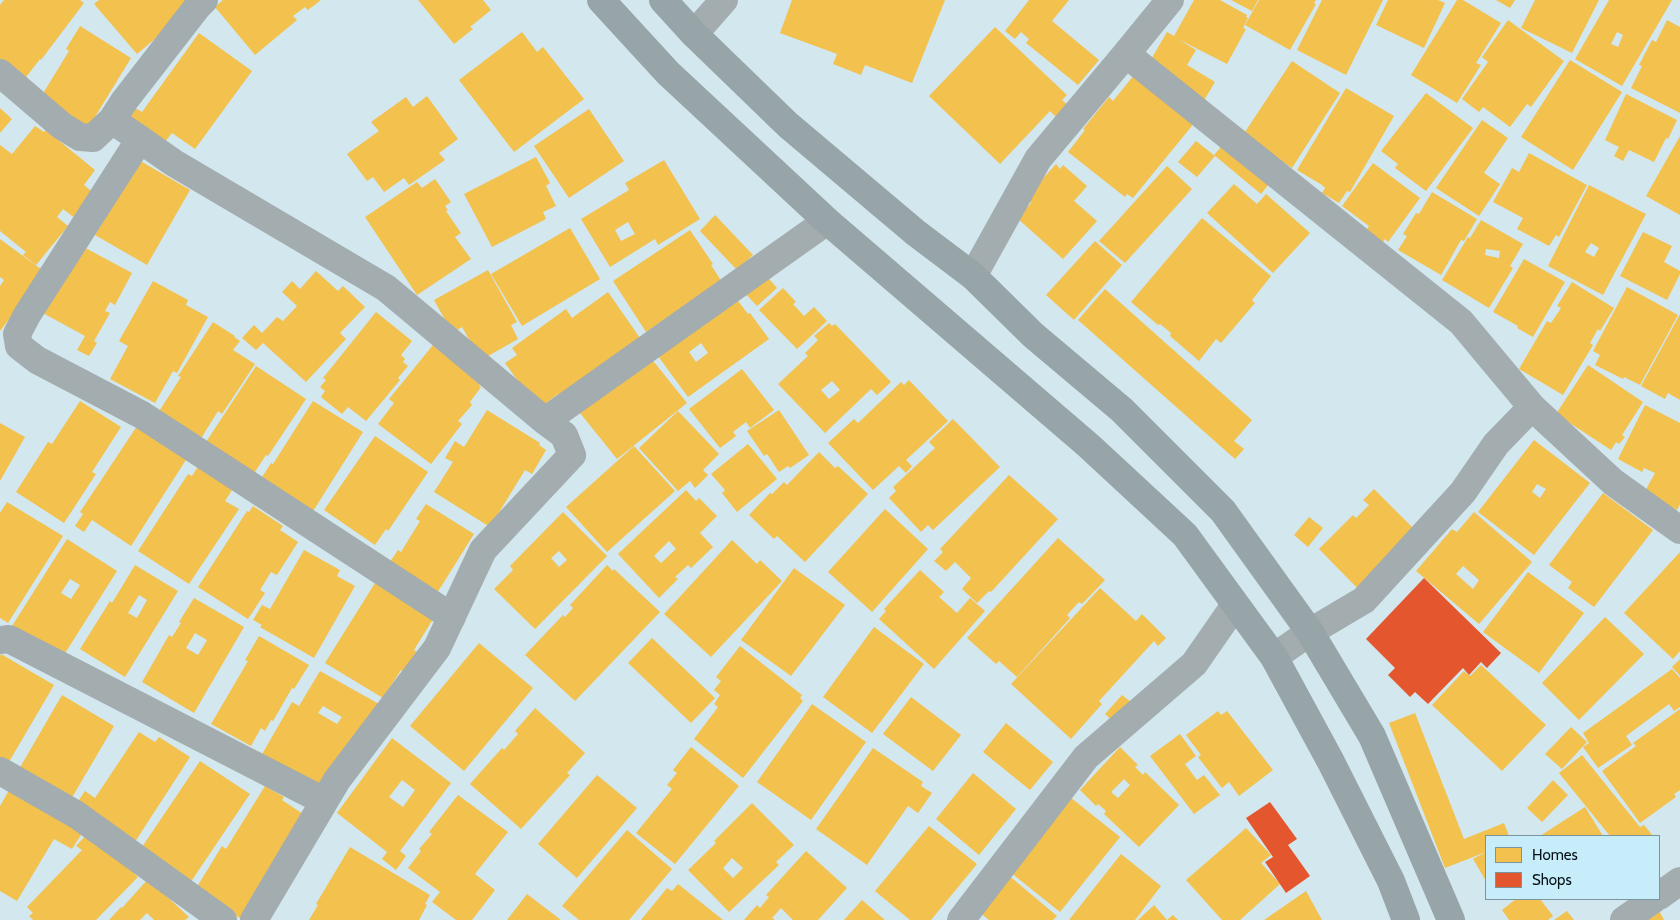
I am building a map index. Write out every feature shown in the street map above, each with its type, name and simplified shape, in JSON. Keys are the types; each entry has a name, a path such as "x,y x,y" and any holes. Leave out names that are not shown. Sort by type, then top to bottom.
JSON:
{"main road":[{"path":"601,0 668,73 827,221 1089,446 1185,535 1274,657 1331,762 1386,872 1406,920"},
{"path":"663,0 694,34 788,125 916,233 973,276 1033,335 1122,410 1223,511 1310,632 1372,736 1451,920"}],"street":[{"path":"0,73 62,126 80,138 93,138 112,120 125,100 204,0"},
{"path":"694,34 724,0"},
{"path":"973,276 1038,159 1170,0"},
{"path":"1126,54 1461,322 1532,407 1613,482 1680,530"},
{"path":"112,120 174,163 386,288 564,436 572,455 483,550 437,648 337,780 254,920"},
{"path":"140,139 27,315 10,351 37,360 142,415 452,617"},
{"path":"545,421 827,221"},
{"path":"1274,657 1310,632 1364,600 1463,492 1496,444 1532,407"},
{"path":"961,920 1086,757 1194,664 1235,606"},
{"path":"0,640 9,639 324,801"},
{"path":"0,770 77,815 223,920"},
{"path":"1660,895 1680,881"},
{"path":"1624,920 1653,900"}],"building: Homes":[{"path":"4,0 80,0 84,3 23,81 0,64 0,5"},
{"path":"99,0 201,0 137,54 94,4"},
{"path":"223,0 321,0 308,10 305,7 293,16 297,20 255,55 215,7"},
{"path":"418,0 483,0 491,10 470,27 473,29 454,44"},
{"path":"792,0 945,0 912,83 865,65 861,75 833,64 837,54 780,33"},
{"path":"1029,0 1069,0 1052,21 1099,60 1078,85 1026,43 1029,39 1021,32 1015,39 1005,31"},
{"path":"1194,0 1220,0 1247,15 1246,17 1248,18 1243,28 1246,29 1227,64 1178,39 1196,50 1187,65 1215,82 1203,102 1146,68 1167,32 1174,36"},
{"path":"1231,0 1258,0 1252,11"},
{"path":"1259,0 1316,0 1314,3 1316,4 1290,50 1245,25"},
{"path":"1322,0 1383,0 1346,75 1297,50"},
{"path":"1388,0 1438,0 1445,3 1424,48 1376,25"},
{"path":"1457,0 1463,0 1501,23 1476,63 1481,65 1457,103 1411,75"},
{"path":"1496,0 1515,0 1510,8"},
{"path":"1535,0 1599,0 1572,53 1521,28"},
{"path":"1609,0 1672,0 1622,86 1575,59","holes":["1617,32 1623,35 1618,47 1611,44"]},
{"path":"1508,20 1564,61 1531,107 1527,104 1510,127 1483,107 1479,112 1462,99 1488,62 1482,57"},
{"path":"1667,20 1680,27 1680,113 1631,88 1642,66 1639,65 1652,40 1656,42"},
{"path":"80,26 131,58 87,130 39,100 69,51 66,49"},
{"path":"995,27 1067,95 1062,100 1069,106 1057,118 1050,111 1000,164 929,96"},
{"path":"522,32 537,52 543,47 584,99 514,152 459,80"},
{"path":"199,33 252,71 195,149 172,133 161,147 126,121 135,108 142,112"},
{"path":"1570,60 1622,92 1573,170 1521,137"},
{"path":"1292,61 1340,93 1292,168 1243,135"},
{"path":"1134,75 1200,116 1133,198 1127,194 1125,197 1068,152 1085,130 1083,129 1109,97 1113,101"},
{"path":"1346,88 1394,116 1350,192 1347,191 1339,203 1322,193 1325,188 1322,185 1297,170"},
{"path":"1426,93 1473,128 1426,191 1395,168 1398,164 1381,151"},
{"path":"1626,94 1677,120 1654,162 1629,150 1623,161 1614,156 1619,147 1605,140"},
{"path":"427,96 458,139 439,153 445,160 409,185 404,178 384,192 373,177 367,181 347,154 379,131 371,122 406,97 413,107"},
{"path":"0,108 12,119 0,133"},
{"path":"589,109 624,161 569,198 534,146"},
{"path":"1482,120 1508,138 1484,173 1500,184 1479,216 1436,188"},
{"path":"35,126 44,132 46,130 95,170 84,185 96,195 76,219 63,209 57,217 68,226 36,265 23,255 26,252 0,231 0,145 12,154"},
{"path":"1680,136 1680,215 1646,196"},
{"path":"1196,141 1215,156 1197,177 1178,162"},
{"path":"1225,142 1272,180 1261,194 1214,155"},
{"path":"1529,153 1587,185 1559,237 1556,235 1549,246 1517,229 1523,218 1493,202 1512,168 1519,172"},
{"path":"536,157 550,183 546,186 556,206 543,212 546,219 492,247 464,194"},
{"path":"137,159 190,190 147,265 95,235"},
{"path":"664,160 700,219 658,245 655,239 610,267 581,219 629,190 625,183","holes":["628,222 635,234 621,241 615,230"]},
{"path":"1373,163 1420,198 1388,242 1385,239 1382,243 1366,231 1369,226 1342,206"},
{"path":"1056,164 1060,169 1063,165 1087,186 1074,201 1097,221 1063,259 1017,218 1031,203 1025,198"},
{"path":"1167,166 1192,189 1125,263 1099,241"},
{"path":"435,179 451,202 445,206 448,210 446,211 461,233 455,237 471,259 417,295 365,217 417,182 422,188"},
{"path":"1234,184 1257,204 1266,194 1310,233 1273,273 1207,213"},
{"path":"1589,185 1646,214 1603,295 1548,266","holes":["1591,243 1599,248 1594,257 1585,252"]},
{"path":"1432,192 1477,219 1464,241 1461,240 1441,275 1398,250 1407,236 1403,234 1416,213 1419,214"},
{"path":"715,215 753,255 737,270 700,231"},
{"path":"1202,218 1271,276 1252,300 1255,303 1221,343 1216,339 1199,361 1170,336 1171,333 1160,324 1158,325 1131,302"},
{"path":"1481,220 1523,244 1510,266 1513,268 1489,308 1442,280 1468,237 1470,238","holes":["1486,249 1500,251 1499,258 1485,255"]},
{"path":"570,228 600,279 522,326 491,274"},
{"path":"690,230 713,264 711,265 722,282 646,332 613,281"},
{"path":"1643,232 1672,246 1664,262 1680,271 1680,274 1667,300 1620,276"},
{"path":"0,239 45,272 0,331 0,286 4,280 0,277"},
{"path":"1095,241 1122,265 1074,320 1046,295"},
{"path":"78,244 132,273 115,305 110,302 105,311 110,313 94,341 97,343 89,356 77,350 85,336 41,312"},
{"path":"1524,259 1565,282 1533,337 1493,312"},
{"path":"488,270 517,322 511,325 518,339 481,360 462,327 454,332 449,327 434,300"},
{"path":"316,271 338,291 343,286 365,307 340,333 346,339 306,382 263,343 256,350 242,338 254,325 262,333 277,317 283,321 297,306 282,292 292,281 300,289"},
{"path":"763,272 777,288 757,306 742,290"},
{"path":"153,281 188,300 186,305 208,317 177,373 173,371 155,403 110,379 128,346 119,341"},
{"path":"1572,282 1614,308 1600,331 1598,329 1590,343 1593,345 1563,395 1519,369 1547,321 1551,323 1561,308 1557,306"},
{"path":"1627,287 1678,315 1640,385 1595,365 1600,355 1593,351"},
{"path":"783,288 796,302 793,304 804,316 814,307 827,321 797,349 759,310"},
{"path":"1105,289 1252,420 1234,441 1244,449 1235,459 1078,320"},
{"path":"608,292 640,338 563,401 558,394 538,409 505,363 517,355 512,348 566,309 572,318"},
{"path":"732,293 769,339 688,397 655,352","holes":["701,343 708,353 696,362 689,352"]},
{"path":"376,312 412,341 401,355 405,359 403,362 408,366 398,378 400,380 366,421 348,407 342,414 321,397 325,391 320,387 326,380 323,378"},
{"path":"1680,314 1680,400 1668,393 1665,399 1641,386"},
{"path":"213,322 240,341 233,350 255,364 222,414 218,411 200,440 158,413 181,377 178,376"},
{"path":"829,323 832,326 835,324 891,382 877,395 871,389 825,433 778,384 808,356 805,353 818,340 814,336","holes":["832,381 840,390 829,399 821,390"]},
{"path":"433,345 480,383 481,387 470,402 472,405 458,421 462,424 431,464 378,424 394,403 389,399"},
{"path":"650,357 687,403 617,459 580,413"},
{"path":"1588,365 1643,402 1622,435 1625,437 1619,444 1616,442 1611,450 1556,414"},
{"path":"256,366 306,399 251,478 204,445"},
{"path":"742,369 774,410 750,428 746,422 733,432 736,436 720,448 689,409"},
{"path":"909,380 948,421 906,460 912,466 906,473 899,466 873,490 828,443 854,419 858,423 901,382 904,385"},
{"path":"80,401 121,427 92,472 96,474 64,523 16,492 48,442 52,444"},
{"path":"313,401 363,432 310,516 257,485 271,463 273,464"},
{"path":"1645,405 1680,423 1680,504 1677,510 1644,493 1655,473 1644,468 1642,472 1618,459"},
{"path":"487,410 540,443 539,445 546,450 532,474 525,470 490,527 434,492 453,462 445,458 455,441 464,447"},
{"path":"779,410 809,455 790,468 788,466 779,472 767,454 764,456 747,431"},
{"path":"678,411 719,454 703,470 708,475 695,488 690,481 678,491 639,448"},
{"path":"953,419 1000,467 933,530 928,525 921,532 889,498 896,491 893,487 935,448 929,442"},
{"path":"0,423 25,437 0,481"},
{"path":"139,423 189,455 131,546 92,520 84,532 75,526 83,514 80,512"},
{"path":"375,436 428,472 388,531 386,529 375,545 324,510"},
{"path":"1534,440 1590,483 1534,555 1478,512","holes":["1537,484 1546,489 1540,498 1532,492"]},
{"path":"748,444 777,479 737,512 722,493 725,490 711,474"},
{"path":"634,446 675,491 607,552 566,507"},
{"path":"819,452 835,468 838,466 868,494 805,562 777,536 774,539 749,515 770,493 772,494 784,482 787,485"},
{"path":"199,465 234,487 225,501 239,509 189,584 138,551 188,474 192,476"},
{"path":"1009,475 1058,519 991,592 989,591 977,603 962,589 971,578 955,562 946,571 934,561 943,552 940,549"},
{"path":"1374,489 1418,533 1362,593 1319,549 1353,515 1356,518 1369,505 1363,500"},
{"path":"686,490 696,501 699,498 717,516 700,533 713,547 691,568 688,565 675,577 678,579 659,598 618,554","holes":["669,541 676,549 661,563 654,556"]},
{"path":"1603,493 1653,530 1594,607 1568,588 1572,582 1549,565"},
{"path":"7,502 63,536 8,623 0,618 0,513"},
{"path":"426,504 474,534 434,598 386,568 398,550 401,552 420,521 416,519"},
{"path":"253,506 283,526 280,530 298,542 277,575 271,572 260,590 265,593 248,619 198,587 247,511 249,512"},
{"path":"885,509 928,549 872,612 828,572"},
{"path":"563,512 607,556 535,629 494,589 513,570 510,566","holes":["559,551 567,560 559,567 551,558"]},
{"path":"1474,512 1532,562 1479,624 1416,571 1452,529 1457,532","holes":["1463,566 1479,580 1473,589 1456,574"]},
{"path":"1309,517 1323,528 1308,547 1294,535"},
{"path":"1058,538 1105,580 1082,604 1079,602 1067,615 1070,618 1017,677 999,661 996,664 967,638"},
{"path":"67,539 117,571 62,658 12,626","holes":["70,579 80,585 71,599 61,593"]},
{"path":"732,540 757,564 760,560 782,581 711,657 664,614"},
{"path":"304,550 340,570 337,576 355,586 314,658 260,627 262,625 253,620 262,605 270,609"},
{"path":"1680,552 1680,651 1673,659 1624,613"},
{"path":"135,565 178,591 125,677 80,649 110,601 112,603","holes":["139,595 147,600 137,618 128,613"]},
{"path":"607,565 613,571 614,569 660,612 575,701 525,655 563,615 565,617 573,608 570,605"},
{"path":"794,568 845,605 791,676 741,640"},
{"path":"920,570 944,592 939,597 957,613 970,598 985,611 934,669 879,619 886,611 884,609"},
{"path":"1528,572 1584,613 1539,673 1483,632"},
{"path":"375,583 433,619 414,650 422,655 409,676 401,670 383,698 325,663"},
{"path":"1100,588 1136,621 1142,614 1166,638 1158,646 1154,641 1099,701 1102,704 1071,739 1011,684"},
{"path":"194,598 244,627 194,713 142,682 169,635 172,637 181,623 179,622","holes":["195,633 207,640 198,655 186,648"]},
{"path":"1605,617 1644,654 1579,720 1542,683"},
{"path":"874,627 924,664 872,733 823,697"},
{"path":"259,636 309,665 294,689 292,688 273,721 271,720 265,731 261,728 251,746 211,724 248,661 245,660"},
{"path":"652,638 715,698 691,723 628,663"},
{"path":"479,643 533,688 464,771 410,726"},
{"path":"740,646 802,695 800,698 803,701 743,778 694,739 718,707 714,704 720,695 714,690 721,681 716,677"},
{"path":"1,654 54,685 6,767 0,764"},
{"path":"1680,659 1680,676 1672,667"},
{"path":"1481,665 1546,725 1502,771 1432,705 1464,671 1470,676"},
{"path":"1672,669 1680,678 1680,707 1674,711 1669,704 1626,736 1632,745 1598,768 1583,747 1589,743 1583,733"},
{"path":"320,671 379,704 317,788 261,756 292,702 299,706","holes":["323,706 342,717 337,724 318,713"]},
{"path":"62,695 114,726 67,806 15,776"},
{"path":"1122,695 1136,706 1118,726 1105,714"},
{"path":"911,697 961,735 933,771 883,734"},
{"path":"812,704 866,742 811,820 757,782"},
{"path":"535,708 585,753 567,773 570,775 521,829 470,784 502,748 504,750 518,734 515,731"},
{"path":"1680,709 1680,790 1674,794 1676,797 1640,823 1602,771 1636,746 1633,743"},
{"path":"1218,711 1221,715 1227,711 1273,770 1239,796 1229,782 1222,788 1198,757 1201,755 1186,735"},
{"path":"1415,713 1464,839 1504,823 1509,835 1485,835 1485,852 1445,868 1389,723"},
{"path":"1006,723 1053,762 1030,790 983,752"},
{"path":"1571,727 1587,742 1562,769 1545,754"},
{"path":"139,732 155,742 159,737 190,757 131,848 73,809 85,791 95,798"},
{"path":"1180,734 1196,756 1185,764 1197,780 1204,775 1220,795 1194,814 1150,756"},
{"path":"392,738 451,783 400,851 406,856 396,870 382,859 387,852 337,813","holes":["402,780 415,790 403,807 389,797"]},
{"path":"691,747 739,786 675,864 636,833 672,789 667,785 677,773 673,770"},
{"path":"1120,747 1138,765 1135,767 1143,775 1145,772 1179,805 1139,847 1104,814 1106,811 1098,804 1096,806 1080,790","holes":["1124,779 1130,785 1118,798 1111,792"]},
{"path":"873,748 923,782 921,786 932,793 918,813 908,806 867,865 816,829"},
{"path":"1582,755 1640,827 1644,825 1652,835 1609,835 1559,773"},
{"path":"200,761 250,794 188,886 138,853"},
{"path":"973,773 1016,809 979,855 936,819"},
{"path":"597,775 637,808 577,878 538,844"},
{"path":"1553,780 1568,795 1542,822 1527,808"},
{"path":"12,785 86,827 72,849 54,839 17,901 0,891 0,806"},
{"path":"265,786 284,797 282,800 306,816 243,920 195,890 222,846 226,849"},
{"path":"458,795 508,832 475,874 495,890 472,920 456,920 432,902 440,892 408,868 421,851 419,849 432,834 429,832"},
{"path":"1070,797 1120,837 1060,912 1010,872"},
{"path":"752,803 794,845 776,862 779,865 729,912 688,870 716,843 714,841","holes":["732,858 743,868 733,878 723,868"]},
{"path":"1585,807 1602,835 1542,835"},
{"path":"929,826 977,864 931,920 910,920 875,891"},
{"path":"1246,828 1271,855 1261,863 1280,884 1240,920 1222,920 1186,880"},
{"path":"627,830 672,869 629,920 579,920 562,906"},
{"path":"89,832 96,836 138,877 96,920 33,920 29,916 33,913 27,907 82,850 76,846"},
{"path":"350,847 430,895 419,920 309,920 318,905 316,904"},
{"path":"806,851 847,888 818,920 793,920 781,908 772,918 775,920 744,920 757,905 760,908 769,897 766,895"},
{"path":"1485,853 1485,879 1473,859"},
{"path":"1121,854 1161,886 1135,920 1069,920"},
{"path":"1007,874 1057,916 1053,920 989,920 977,910"},
{"path":"148,879 189,917 185,920 154,920 147,913 140,920 109,920 122,908"},
{"path":"678,884 723,920 641,920 667,888 672,891"},
{"path":"1306,891 1322,920 1264,920"},
{"path":"527,894 561,920 507,920"},
{"path":"862,900 885,920 844,920"},
{"path":"1515,900 1541,900 1553,916 1548,920 1509,920 1502,910"},
{"path":"1154,905 1167,920 1138,920"},
{"path":"1567,911 1574,920 1554,920"},
{"path":"1660,912 1664,920 1642,920"},
{"path":"1173,915 1178,920 1167,920"}],"building: Shops":[{"path":"1424,578 1501,653 1487,668 1481,662 1469,675 1463,668 1428,704 1415,692 1410,697 1388,675 1395,668 1366,639"},
{"path":"1270,802 1297,839 1288,845 1310,876 1286,893 1265,862 1273,857 1246,818"}]}
